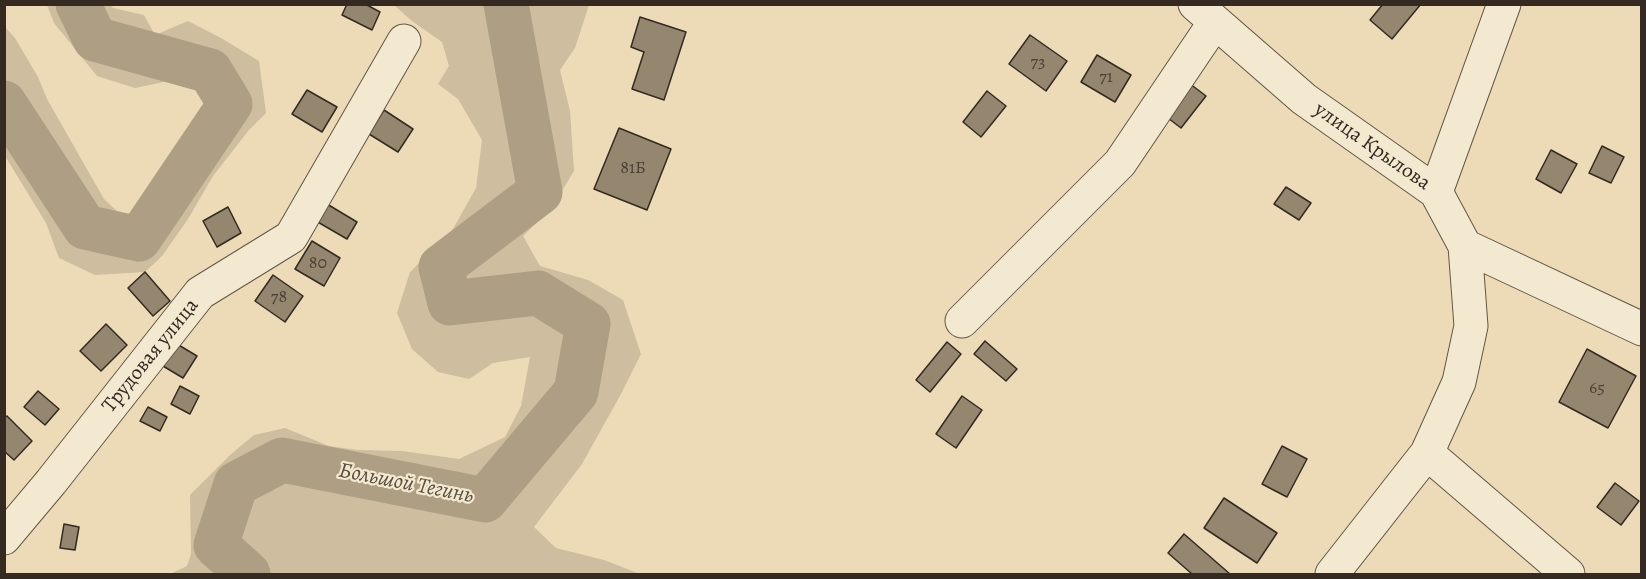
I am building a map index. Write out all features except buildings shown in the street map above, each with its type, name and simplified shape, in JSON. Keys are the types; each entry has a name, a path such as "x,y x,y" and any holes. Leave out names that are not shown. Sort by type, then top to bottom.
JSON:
{"street":[{"path":"1436,192 1504,4"},
{"path":"962,321 1120,163 1205,14"},
{"name":"улица Крылова","path":"1205,14 1304,99 1436,192 1465,246"},
{"name":"Трудовая улица","path":"4,537 51,482 201,293 291,237 404,41"},
{"path":"1332,574 1427,453 1459,382 1471,326 1465,246 1641,329"},
{"path":"1427,453 1568,574"}],"shaded area":[{"path":"47,5 110,5 113,8 144,15 155,35 188,21 259,61 266,113 249,130 213,176 188,219 162,256 145,272 95,275 59,258 46,223 5,156 5,27 15,38 38,77 47,99 104,199 134,227 186,152 201,123 206,96 192,76 135,88 97,76 54,23"},
{"path":"394,5 589,5 575,48 560,70 570,111 574,171 551,209 523,236 540,266 588,280 623,300 641,354 582,464 534,527 556,548 604,560 640,574 170,574 187,566 191,554 190,495 254,435 285,428 329,446 358,450 402,451 459,459 505,437 521,406 530,357 493,363 469,379 438,372 412,349 397,313 410,272 453,229 476,188 482,140 458,99 438,84 449,66 442,42"}],"waterway":[{"name":"Большой Тегинь","path":"4,103 85,227 139,239 230,104 210,71 95,39 78,4"},
{"name":"Большой Тегинь","path":"248,574 216,545 236,484 282,460 485,500 576,392 588,324 538,293 450,303 441,267 540,192 506,4"}]}
